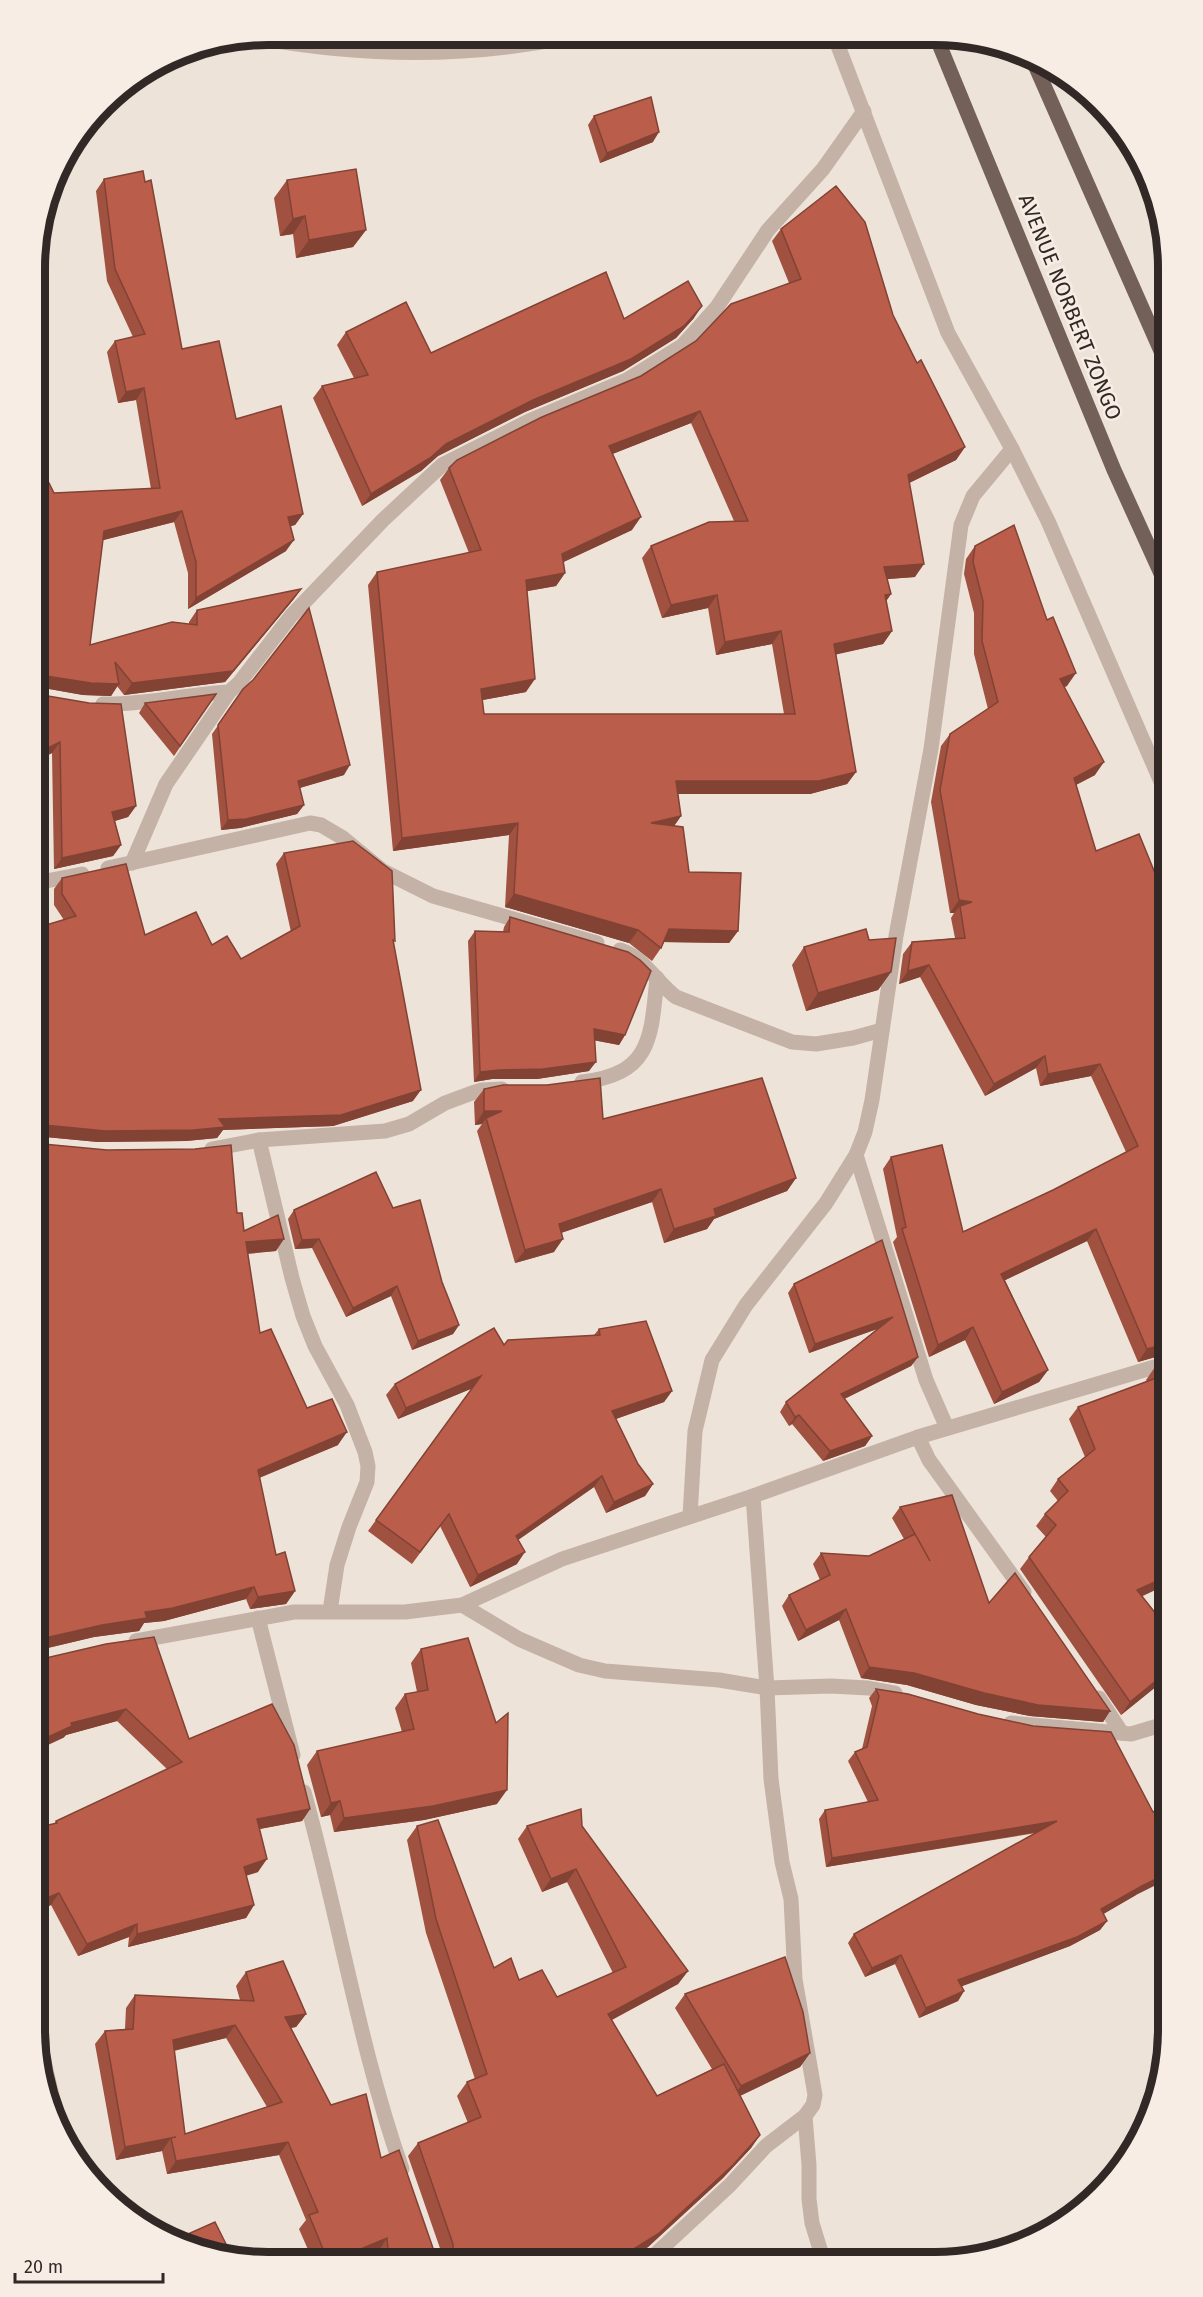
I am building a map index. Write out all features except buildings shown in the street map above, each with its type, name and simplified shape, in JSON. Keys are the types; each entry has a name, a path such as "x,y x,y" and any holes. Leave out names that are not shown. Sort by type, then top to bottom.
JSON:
{"main road":[{"name":"AVENUE NORBERT ZONGO","path":"938,45 1114,470 1158,567"},
{"path":"1037,70 1158,345"}],"street":[{"path":"293,45 389,54 466,52 513,45"},
{"path":"838,45 948,333 1012,449 1048,521 1158,775"},
{"path":"132,863 166,784 229,692 239,683 291,616 383,520 442,465 529,421 627,380 682,346 717,307 768,230 823,169 864,111"},
{"path":"690,1516 695,1431 712,1360 746,1305 826,1203 856,1155 865,1132 872,1100 896,936 931,749 961,525 973,496 1012,449"},
{"path":"91,704 125,705 205,693 229,692"},
{"path":"45,881 310,823 321,825 343,838 383,871 433,896 626,952 639,960 676,997 792,1042 816,1044 853,1038 882,1030"},
{"path":"572,1083 604,1078 627,1070 634,1065 646,1044 652,1025 657,978"},
{"path":"197,1150 259,1140 385,1131 409,1124 445,1103 478,1091 519,1089"},
{"path":"259,1140 292,1278 310,1337 346,1405 365,1452 368,1466 367,1482 337,1565 330,1611"},
{"path":"856,1155 926,1380 947,1428"},
{"path":"118,1644 294,1612 405,1612 462,1605 562,1559 634,1537 918,1437 1158,1366"},
{"path":"918,1437 929,1460 1034,1605"},
{"path":"658,2252 730,2185 766,2146 805,2116 813,2105 815,2087 795,1979 792,1899 782,1862 771,1779 753,1496"},
{"path":"462,1605 519,1639 579,1665 630,1674 719,1680 767,1688 831,1686 868,1688 914,1697"},
{"path":"258,1618 318,1844 383,2114 406,2180"},
{"path":"1092,1688 1122,1733"},
{"path":"994,1719 1029,1726 1082,1728 1122,1733 1142,1731 1158,1726"},
{"path":"805,2116 809,2199 812,2223 821,2252"}]}
